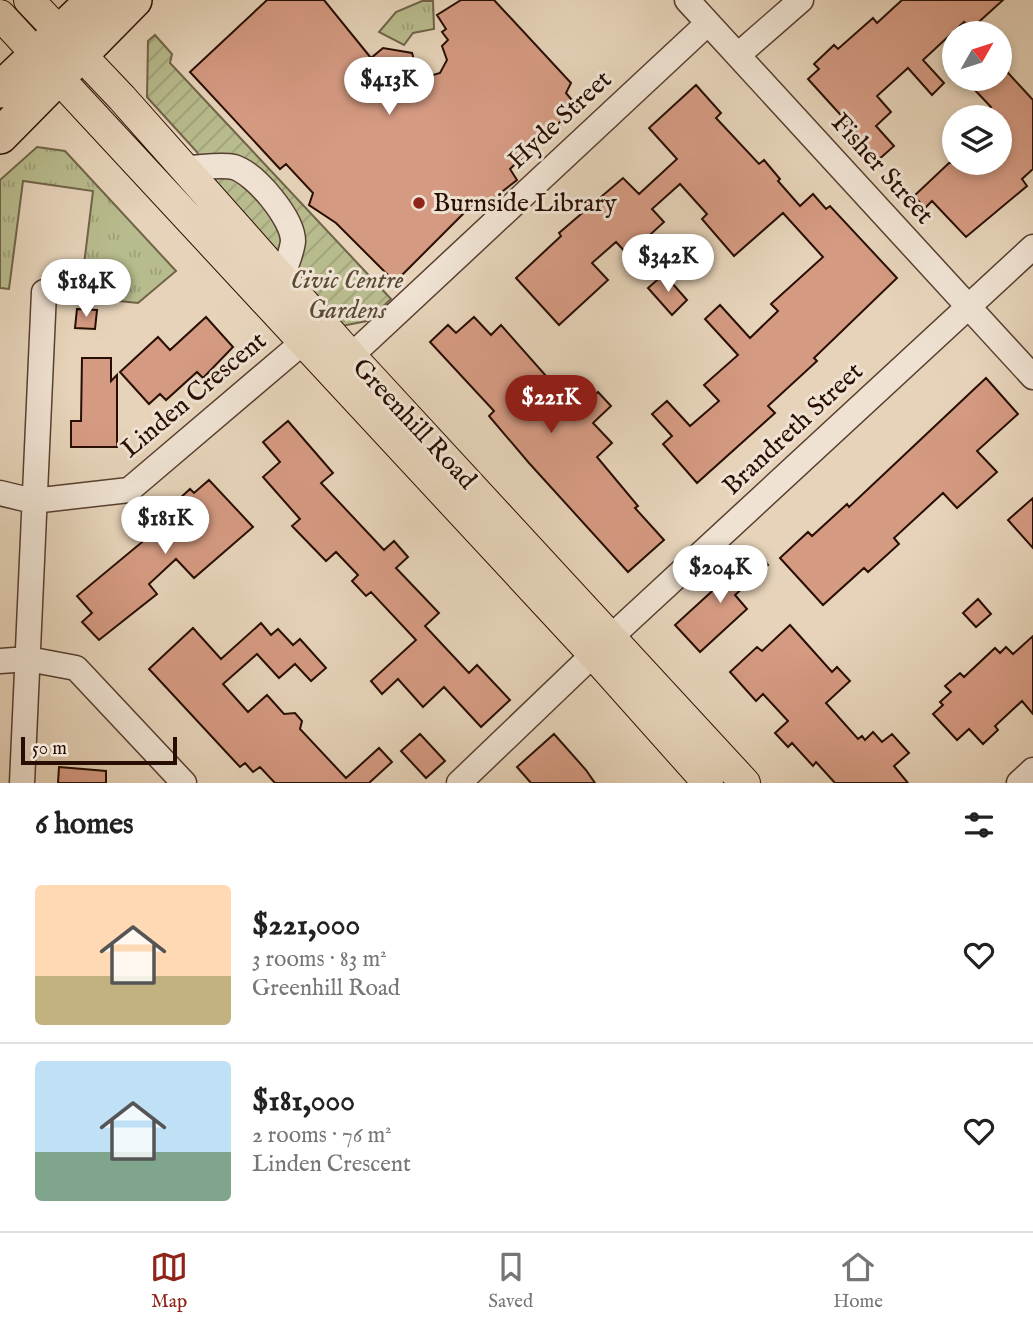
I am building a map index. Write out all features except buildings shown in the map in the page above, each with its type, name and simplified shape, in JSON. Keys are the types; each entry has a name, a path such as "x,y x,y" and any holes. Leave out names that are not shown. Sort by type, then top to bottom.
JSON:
{"highway":[{"path":"0,136 59,55 94,0"},
{"path":"0,90 59,55 134,0"}],"main road":[{"name":"Greenhill Road","path":"29,0 59,55 302,343 341,365"},
{"name":"Greenhill Road","path":"0,15 59,55 185,169 282,278 341,365 602,645 745,783"},
{"name":"Greenhill Road","path":"602,645 708,783"}],"street":[{"name":"Fisher Street","path":"687,0 1033,377"},
{"path":"738,55 801,0"},
{"name":"Hyde Street","path":"341,365 708,23"},
{"path":"185,169 234,167 251,176 288,219 293,242 282,278"},
{"name":"Brandreth Street","path":"459,783 602,645 1033,247"},
{"path":"22,783 44,292"},
{"name":"Linden Crescent","path":"0,492 33,501 129,490 302,343"},
{"path":"0,661 28,659 76,668 184,783"},
{"path":"1019,783 1033,770"}],"green space":[{"path":"422,1 433,1 434,29 413,33 404,45 379,32 396,12"},
{"name":"Civic Centre Gardens","path":"155,35 172,54 170,63 391,299 367,321 342,326 208,177 197,152 147,97 148,41"},
{"path":"37,147 65,151 176,271 138,303 80,297 93,191 23,181 9,289 0,288 0,180"}],"place":[{"name":"Burnside Library","path":"419,203"}]}
